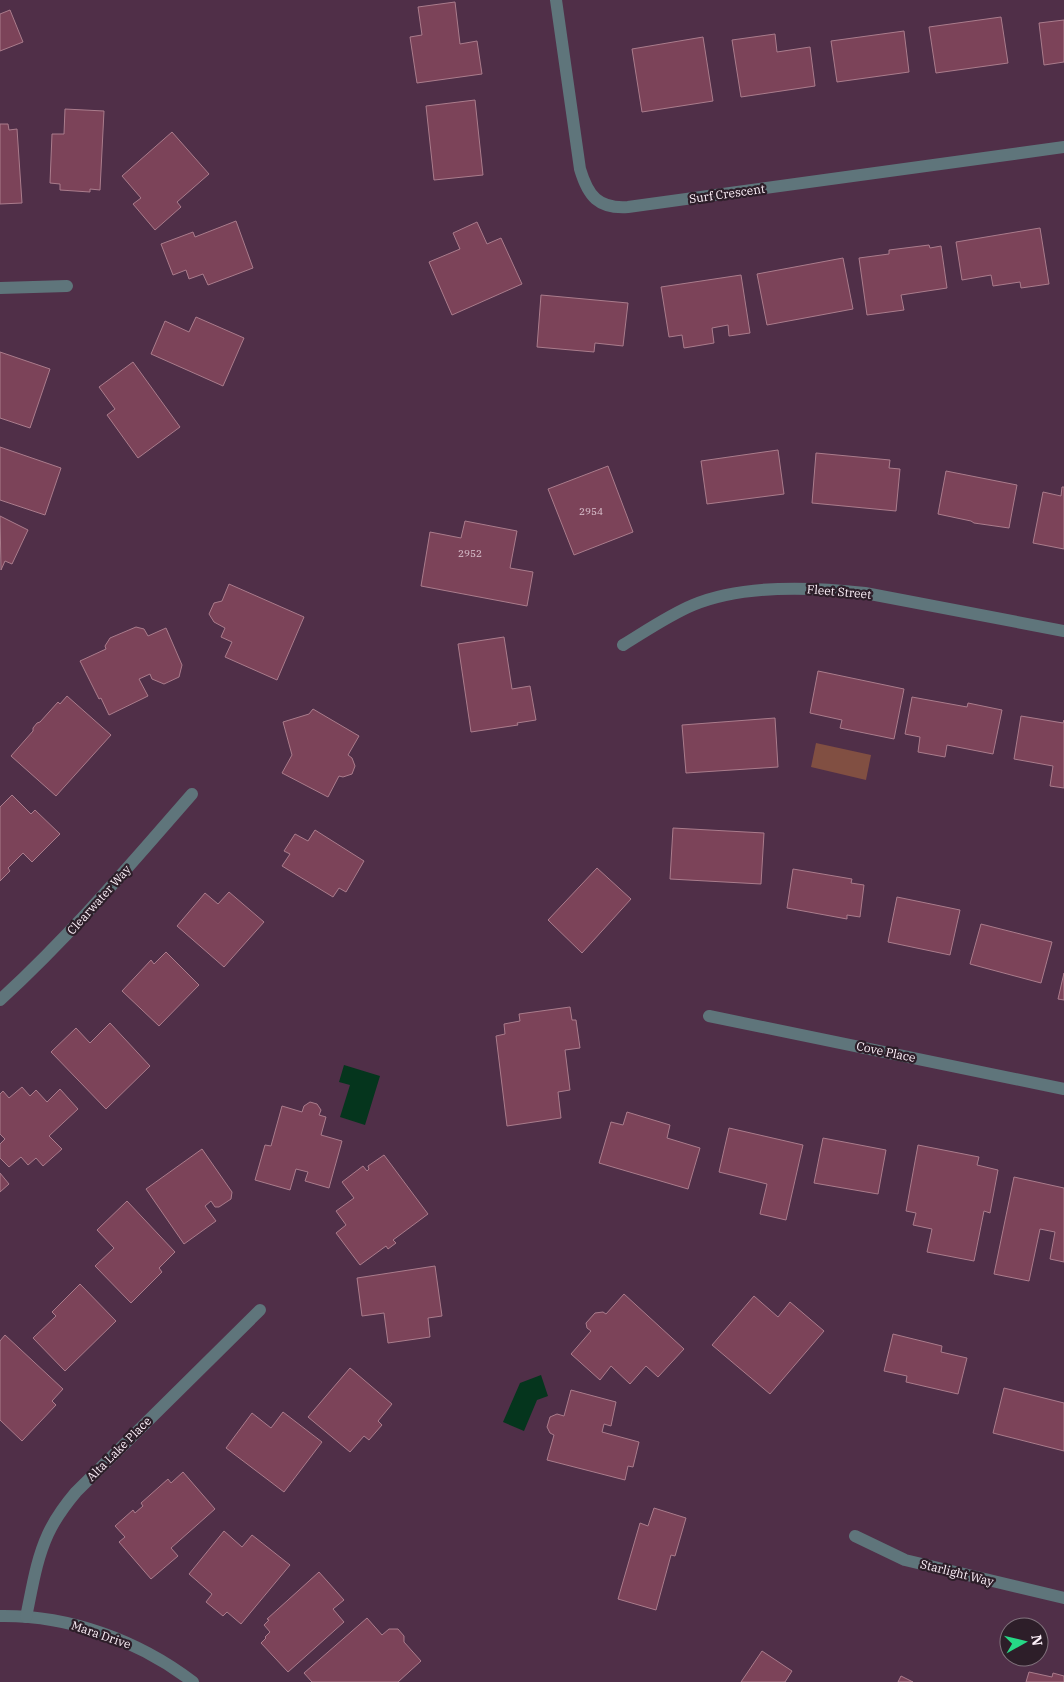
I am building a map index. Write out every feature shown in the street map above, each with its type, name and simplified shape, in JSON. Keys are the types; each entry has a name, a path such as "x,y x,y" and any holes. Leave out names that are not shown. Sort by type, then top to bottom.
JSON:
{"street":[{"name":"Surf Crescent","path":"556,0 580,169 584,182 590,192 606,206 628,208 1064,147"},
{"path":"0,288 67,286"},
{"name":"Fleet Street","path":"624,645 680,611 707,600 746,592 788,589 838,590 865,593 1064,631"},
{"name":"Clearwater Way","path":"0,1000 70,932 192,794"},
{"name":"Cove Place","path":"709,1016 1064,1089"},
{"name":"Alta Lake Place","path":"26,1617 40,1554 48,1533 61,1511 76,1492 260,1310"},
{"name":"Starlight Way","path":"854,1536 905,1560 1064,1598"},
{"name":"Mara Drive","path":"0,1616 26,1617 71,1624 112,1637 160,1660 193,1682"}],"shaded area":[{"path":"816,743 871,755 866,780 811,767"},
{"path":"344,1065 380,1076 365,1125 340,1117 350,1085 339,1082"},
{"path":"541,1375 548,1396 537,1400 524,1431 503,1422 520,1383"}],"building":[{"path":"455,2 460,44 477,41 482,74 417,83 410,37 422,35 418,7"},
{"path":"10,10 23,42 0,51 0,14"},
{"path":"1001,17 1008,63 936,73 929,27"},
{"path":"1064,20 1064,62 1044,65 1039,23"},
{"path":"904,31 909,72 837,82 831,41"},
{"path":"775,34 777,52 810,47 815,86 741,97 732,40"},
{"path":"703,37 713,101 642,112 632,49"},
{"path":"475,100 483,175 434,180 426,106"},
{"path":"65,109 104,111 100,190 90,189 90,192 60,190 60,184 50,183 52,134 64,134"},
{"path":"0,124 8,124 9,130 17,129 22,203 0,204"},
{"path":"172,132 209,174 177,202 181,207 155,230 133,204 141,198 122,176"},
{"path":"236,221 253,268 208,285 203,274 189,279 186,270 173,275 161,244 193,232 195,237"},
{"path":"477,222 487,244 501,238 522,284 452,315 429,262 460,249 453,233"},
{"path":"1040,228 1049,284 1021,288 1020,282 993,286 991,275 962,280 956,242"},
{"path":"929,245 930,248 941,246 947,288 901,295 904,310 867,315 859,258 889,254 889,250"},
{"path":"843,258 853,309 767,325 757,274"},
{"path":"741,275 750,333 729,336 728,325 712,328 714,343 684,348 682,335 669,337 661,287"},
{"path":"541,295 628,303 623,346 595,343 594,352 537,347"},
{"path":"196,317 244,338 223,386 151,354 165,321 189,332"},
{"path":"0,352 50,369 30,428 0,418"},
{"path":"133,362 180,427 138,458 107,415 115,409 99,387"},
{"path":"0,447 61,468 45,515 0,500"},
{"path":"778,450 784,494 707,504 701,461"},
{"path":"816,453 890,460 889,468 900,469 896,511 812,503"},
{"path":"608,466 633,532 574,555 548,489"},
{"path":"946,471 1017,485 1009,528 974,523 938,514"},
{"path":"1062,487 1064,487 1064,549 1033,543 1043,492 1061,496"},
{"path":"0,516 28,530 12,564 5,561 1,570"},
{"path":"465,521 517,531 510,568 533,572 527,606 421,586 430,532 461,538"},
{"path":"229,584 304,617 277,680 225,657 232,642 221,637 225,628 214,622 209,614 214,603 222,601"},
{"path":"136,627 144,629 148,636 166,628 182,665 179,677 164,684 152,679 150,674 139,679 148,696 109,715 80,661 106,649 105,646 110,638"},
{"path":"504,637 512,689 530,686 536,720 517,723 518,725 471,732 458,644"},
{"path":"818,671 904,689 894,739 840,728 842,720 810,713"},
{"path":"67,696 111,735 56,796 11,756 33,731 37,723 58,702 60,704"},
{"path":"912,697 967,707 968,703 1002,710 993,754 947,745 945,757 918,752 920,737 905,734"},
{"path":"313,709 359,736 348,755 352,758 355,766 352,774 343,777 339,776 328,797 282,773 292,755 283,722 309,714"},
{"path":"1021,716 1063,723 1064,720 1064,788 1050,786 1053,766 1014,759"},
{"path":"775,718 778,767 686,773 682,725"},
{"path":"12,795 31,814 35,810 60,834 32,862 23,853 8,868 10,871 0,881 0,807"},
{"path":"673,828 764,833 761,884 670,879"},
{"path":"315,830 364,861 346,892 339,888 333,897 282,866 290,854 284,851 295,834 308,841"},
{"path":"597,868 631,899 582,953 548,920"},
{"path":"793,869 852,879 851,883 864,885 860,917 847,915 847,919 787,908"},
{"path":"229,892 264,922 224,967 177,926 205,893 218,904"},
{"path":"897,897 960,910 950,955 888,942"},
{"path":"981,924 1052,942 1041,983 970,964"},
{"path":"166,952 199,985 159,1026 122,991 151,960 154,964"},
{"path":"1064,973 1064,1000 1058,999"},
{"path":"570,1007 572,1020 576,1020 580,1048 565,1050 570,1090 558,1092 561,1118 507,1126 496,1036 505,1034 504,1024 520,1021 519,1014"},
{"path":"110,1023 150,1066 106,1109 51,1052 76,1028 90,1043"},
{"path":"22,1087 30,1096 36,1090 47,1102 60,1089 78,1109 49,1136 62,1149 43,1166 36,1158 28,1165 21,1157 9,1167 0,1158 0,1144 5,1139 0,1134 0,1094 3,1091 9,1098"},
{"path":"310,1102 317,1104 321,1110 319,1115 326,1117 321,1135 342,1141 329,1188 305,1181 308,1172 296,1169 290,1190 255,1180 265,1145 271,1146 282,1106 302,1112 304,1106"},
{"path":"627,1112 670,1125 667,1138 700,1148 688,1189 599,1163 611,1122 623,1125"},
{"path":"729,1128 803,1145 786,1220 760,1214 767,1184 719,1172"},
{"path":"823,1138 886,1150 878,1194 814,1183"},
{"path":"918,1145 979,1157 977,1165 998,1170 990,1213 984,1211 974,1261 927,1252 932,1229 913,1225 916,1213 906,1211"},
{"path":"202,1149 232,1192 231,1199 219,1207 215,1207 211,1201 205,1206 216,1221 184,1244 146,1189"},
{"path":"384,1155 428,1214 393,1240 396,1243 388,1249 386,1246 360,1265 336,1233 346,1225 336,1211 354,1198 342,1182 363,1166 367,1171 369,1169 368,1166"},
{"path":"0,1173 9,1184 0,1192"},
{"path":"1014,1177 1064,1188 1064,1262 1050,1259 1055,1232 1040,1229 1029,1281 994,1274"},
{"path":"127,1201 175,1252 159,1268 162,1272 131,1303 95,1266 114,1248 97,1230"},
{"path":"435,1266 442,1316 428,1318 430,1337 388,1343 384,1313 362,1316 357,1278"},
{"path":"80,1284 116,1321 65,1371 33,1338 56,1316 52,1312"},
{"path":"624,1294 684,1349 658,1377 646,1366 630,1384 611,1366 600,1380 571,1354 591,1331 587,1328 586,1323 595,1313 603,1312 606,1314"},
{"path":"754,1296 778,1317 790,1302 824,1331 770,1394 712,1345"},
{"path":"893,1334 942,1346 941,1352 967,1358 958,1394 906,1382 907,1376 884,1371"},
{"path":"5,1335 63,1389 52,1401 56,1405 22,1441 0,1420 0,1341"},
{"path":"350,1368 392,1404 378,1421 382,1425 369,1440 364,1436 350,1452 308,1417"},
{"path":"1004,1388 1064,1403 1064,1451 993,1433"},
{"path":"571,1390 616,1402 611,1426 604,1424 602,1432 639,1442 633,1467 628,1466 625,1480 547,1460 554,1435 550,1433 547,1427 550,1417 557,1414 564,1416"},
{"path":"283,1412 322,1442 284,1492 226,1448 252,1413 271,1428"},
{"path":"183,1472 215,1509 171,1548 178,1556 151,1579 119,1542 125,1537 115,1526 133,1510 135,1513 143,1506 141,1503 168,1479 171,1483"},
{"path":"654,1508 686,1518 675,1556 671,1555 656,1610 618,1599 640,1523 648,1526"},
{"path":"224,1531 242,1547 252,1535 290,1565 241,1624 227,1612 223,1616 206,1602 212,1594 189,1574"},
{"path":"319,1572 344,1600 333,1609 344,1622 288,1672 261,1643 270,1632 264,1625 269,1620 267,1619"},
{"path":"367,1618 382,1635 389,1629 398,1629 404,1636 404,1642 421,1661 398,1682 312,1682 304,1673"},
{"path":"762,1651 792,1671 785,1682 741,1682"},
{"path":"1029,1672 1052,1677 1053,1673 1064,1676 1064,1682 1026,1682"},
{"path":"901,1676 913,1682 898,1682"}]}
